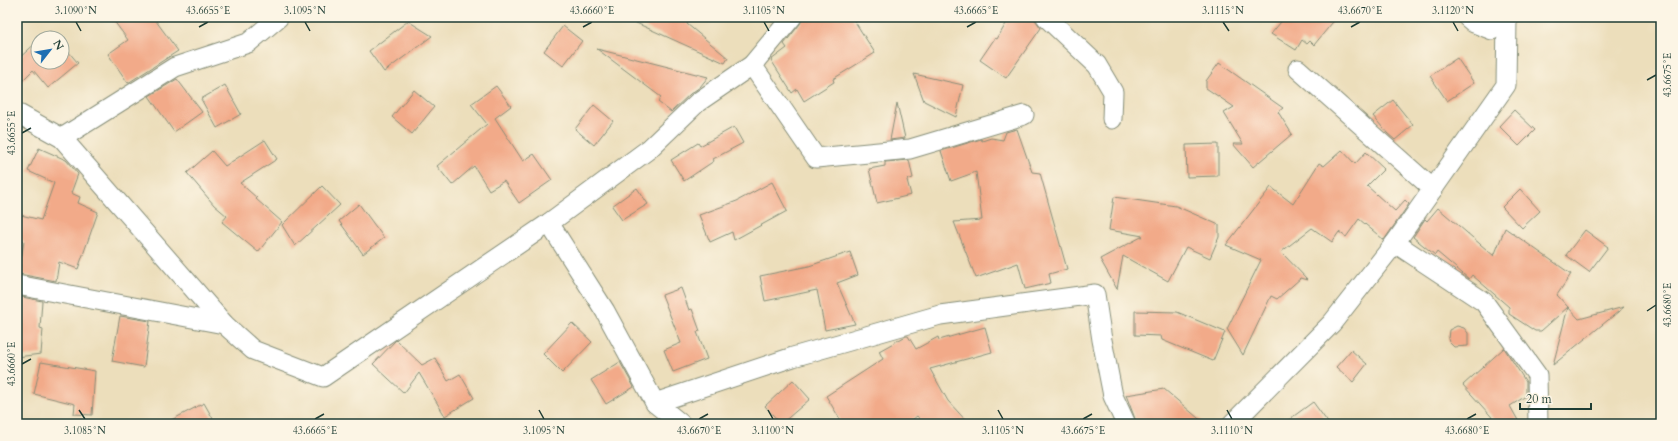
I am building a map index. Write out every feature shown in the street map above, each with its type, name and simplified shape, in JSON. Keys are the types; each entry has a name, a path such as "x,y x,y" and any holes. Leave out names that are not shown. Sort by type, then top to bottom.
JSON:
{"street":[{"path":"62,138 175,67 248,43 279,17"},
{"path":"17,113 62,138 224,324 253,350 323,377 549,223 649,149 698,102 752,65 792,17"},
{"path":"1046,17 1097,65 1113,92 1112,119"},
{"path":"1467,17 1474,23 1492,30 1508,18"},
{"path":"1232,424 1332,323 1395,243 1506,85 1508,18"},
{"path":"752,65 816,158 910,149 1024,115"},
{"path":"1298,69 1433,190"},
{"path":"549,223 605,311 655,403 681,424"},
{"path":"1395,243 1484,302 1537,376 1538,424"},
{"path":"17,285 224,324"},
{"path":"655,403 794,357 940,314 1095,294 1113,396 1126,424"}],"building":[{"path":"111,17 153,17 178,51 128,83 108,54 128,40"},
{"path":"623,17 689,17 687,24 728,58 725,63"},
{"path":"803,17 852,17 875,53 833,79 834,82 804,101 797,89 792,93 771,60 787,48 784,44 800,24"},
{"path":"1010,17 1033,17 1041,28 1006,78 980,60 995,38 997,39"},
{"path":"1285,17 1337,17 1314,45 1310,41 1307,44 1302,40 1296,50 1271,34"},
{"path":"408,21 432,36 384,72 369,51"},
{"path":"563,26 582,41 563,66 544,51"},
{"path":"30,48 30,70 33,70 17,86 17,60"},
{"path":"597,49 708,77 700,87 690,94 671,112 658,102 661,97"},
{"path":"70,54 78,63 70,70"},
{"path":"1457,58 1474,83 1447,101 1430,76"},
{"path":"1219,63 1283,108 1278,112 1292,134 1253,167 1233,144 1243,144 1224,113 1234,107 1206,88 1206,81"},
{"path":"33,70 70,70 48,88"},
{"path":"914,74 963,85 956,117 924,101"},
{"path":"177,79 202,112 174,132 149,96"},
{"path":"225,85 241,114 217,128 201,99"},
{"path":"496,86 511,106 495,118 523,161 534,154 552,180 519,203 504,181 489,190 474,166 452,185 437,166 487,124 471,104"},
{"path":"414,90 434,107 412,134 392,117"},
{"path":"1393,100 1413,125 1395,140 1373,116"},
{"path":"897,103 905,138 890,140"},
{"path":"594,105 613,121 594,145 575,129"},
{"path":"1514,110 1535,130 1519,146 1499,126"},
{"path":"734,127 743,143 713,159 714,161 684,181 671,160 698,143 700,146"},
{"path":"1017,129 1032,172 1040,173 1067,269 1049,274 1051,283 1025,289 1018,263 976,278 954,222 982,220 976,172 951,181 941,151 981,139 982,141 991,138 1003,140 1006,132"},
{"path":"265,140 277,159 240,183 282,222 258,252 222,222 227,216 214,205 187,173 212,151 225,166"},
{"path":"1218,144 1218,176 1187,177 1186,145"},
{"path":"39,148 66,160 78,174 71,193 80,197 78,203 98,212 78,269 59,262 56,281 19,274 24,241 17,239 17,214 41,220 54,183 28,171"},
{"path":"1342,150 1355,164 1366,152 1384,169 1367,186 1395,211 1405,200 1409,204 1384,240 1359,219 1346,237 1339,232 1332,242 1312,228 1281,252 1308,280 1301,278 1277,299 1271,296 1243,355 1227,329 1261,260 1226,245 1271,187 1293,204 1319,163 1324,166"},
{"path":"909,160 913,178 907,180 911,195 877,203 869,169 885,166 885,162"},
{"path":"772,182 787,211 734,240 732,232 710,242 699,215 737,201"},
{"path":"322,186 340,205 295,246 282,225"},
{"path":"637,188 648,204 622,220 612,206"},
{"path":"1520,189 1540,211 1522,228 1502,207"},
{"path":"1114,197 1176,206 1219,225 1219,237 1210,258 1186,247 1168,281 1123,256 1117,289 1100,259 1143,236 1109,230"},
{"path":"359,204 384,238 363,254 339,221"},
{"path":"1438,208 1494,256 1505,228 1571,274 1557,295 1568,307 1541,331 1535,331 1509,314 1509,307 1472,275 1469,279 1437,252 1435,255 1413,237 1425,219 1427,221"},
{"path":"1585,230 1608,247 1589,272 1566,255"},
{"path":"850,252 858,275 837,283 855,324 825,330 817,290 765,301 760,276 809,266"},
{"path":"681,288 689,310 692,309 700,331 697,332 707,359 673,372 664,350 681,343 662,295"},
{"path":"17,296 42,301 40,328 43,329 41,354 17,357"},
{"path":"1568,307 1579,319 1624,307 1553,365"},
{"path":"1135,311 1177,312 1225,332 1213,361 1162,340 1161,336 1135,335"},
{"path":"120,316 150,321 144,367 112,361"},
{"path":"572,323 592,342 562,373 543,354"},
{"path":"1457,326 1464,328 1468,333 1468,346 1454,347 1449,342 1449,330"},
{"path":"985,327 992,352 930,369 948,401 969,424 924,424 917,416 907,424 843,424 826,396 883,359 879,351 906,336 908,336 916,349 938,337 939,340"},
{"path":"396,340 422,365 435,358 448,381 460,374 474,398 445,416 419,373 404,393 373,364"},
{"path":"1504,348 1526,382 1526,396 1510,406 1520,424 1498,424 1463,385"},
{"path":"1351,350 1367,364 1353,382 1336,367"},
{"path":"41,362 95,371 92,415 74,414 75,404 34,394"},
{"path":"620,362 634,387 606,404 591,380"},
{"path":"793,380 810,399 781,424 765,406"},
{"path":"1164,389 1205,424 1137,424 1126,395"},
{"path":"1313,402 1329,424 1283,424"},
{"path":"204,403 216,424 164,424"}]}
